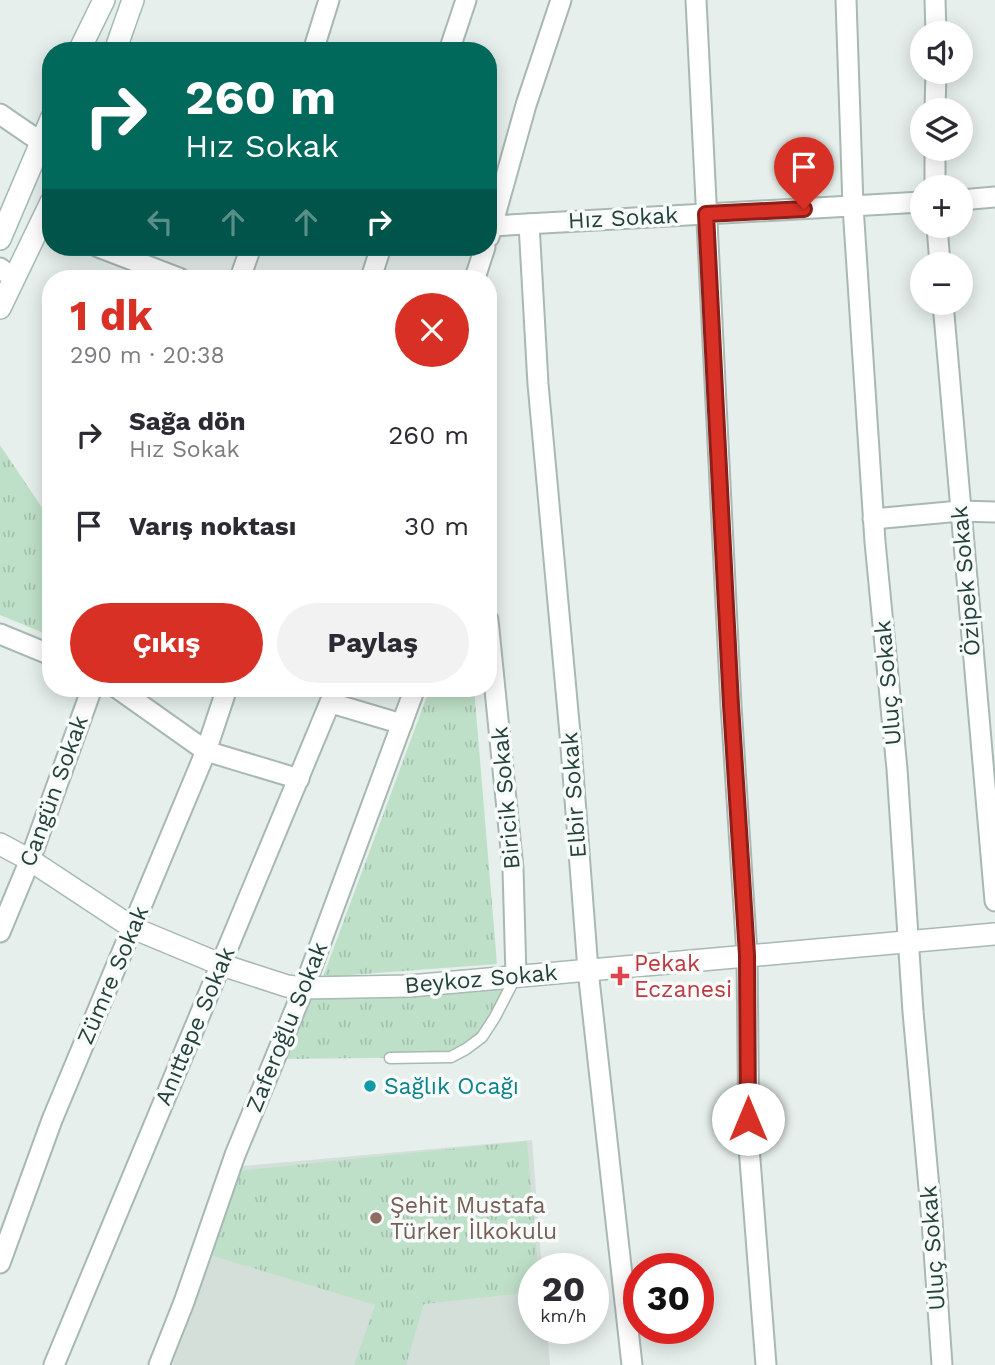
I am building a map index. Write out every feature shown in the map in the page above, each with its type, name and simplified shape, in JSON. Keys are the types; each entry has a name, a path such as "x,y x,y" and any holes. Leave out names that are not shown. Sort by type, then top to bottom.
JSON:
{"street":[{"path":"83,42 104,0"},
{"path":"118,42 133,0"},
{"path":"316,42 329,0"},
{"path":"452,42 466,0"},
{"path":"497,207 526,105 561,0"},
{"path":"696,0 731,705 747,955 749,1147 766,1365"},
{"name":"Uluç Sokak","path":"846,0 853,206 873,519 897,769 942,1365"},
{"path":"935,0 936,21"},
{"path":"0,114 42,143"},
{"path":"0,239 42,154"},
{"path":"973,199 995,197"},
{"name":"Hız Sokak","path":"497,231 529,224 910,203"},
{"name":"Elbir Sokak","path":"529,224 538,384 588,970 632,1365"},
{"path":"0,308 7,273 42,232"},
{"path":"122,256 158,270"},
{"name":"Özipek Sokak","path":"944,315 995,901"},
{"path":"873,519 960,511 995,512"},
{"path":"0,634 42,651"},
{"name":"Cangün Sokak","path":"0,932 30,860 89,697"},
{"path":"130,697 206,751 299,779"},
{"name":"Zümre Sokak","path":"0,1263 52,1119 206,751 224,697"},
{"name":"Anıttepe Sokak","path":"54,1365 332,697"},
{"path":"338,697 402,724"},
{"name":"Zaferoğlu Sokak","path":"159,1365 235,1155 304,988 412,697"},
{"name":"Biricik Sokak","path":"496,697 513,869 516,976"},
{"name":"Beykoz Sokak","path":"0,844 30,860 133,928 222,965 287,986 304,988 410,986 995,934"}],"lane":[{"path":"390,1058 451,1057 466,1049 482,1037 516,976"}],"shaded area":[{"name":"Şehit Mustafa Türker İlkokulu","path":"532,1140 541,1253 518,1253 518,1344 548,1344 550,1365 159,1365 231,1167"}],"green space":[{"path":"0,445 42,508 42,632 0,615"},
{"path":"427,697 475,697 497,964 323,977"},
{"path":"516,976 482,1037 451,1057 284,1059 314,988"},
{"name":"Şehit Mustafa Türker İlkokulu","path":"527,1141 537,1253 518,1253 518,1294 424,1304 406,1365 354,1365 375,1305 207,1254 237,1171"}],"place":[{"name":"Pekak Eczanesi","path":"620,976"},
{"name":"Sağlık Ocağı","path":"370,1086"},
{"name":"Şehit Mustafa Türker İlkokulu","path":"376,1218"}],"route":[{"path":"748,1119 747,955 731,705 706,214 804,209"}]}
